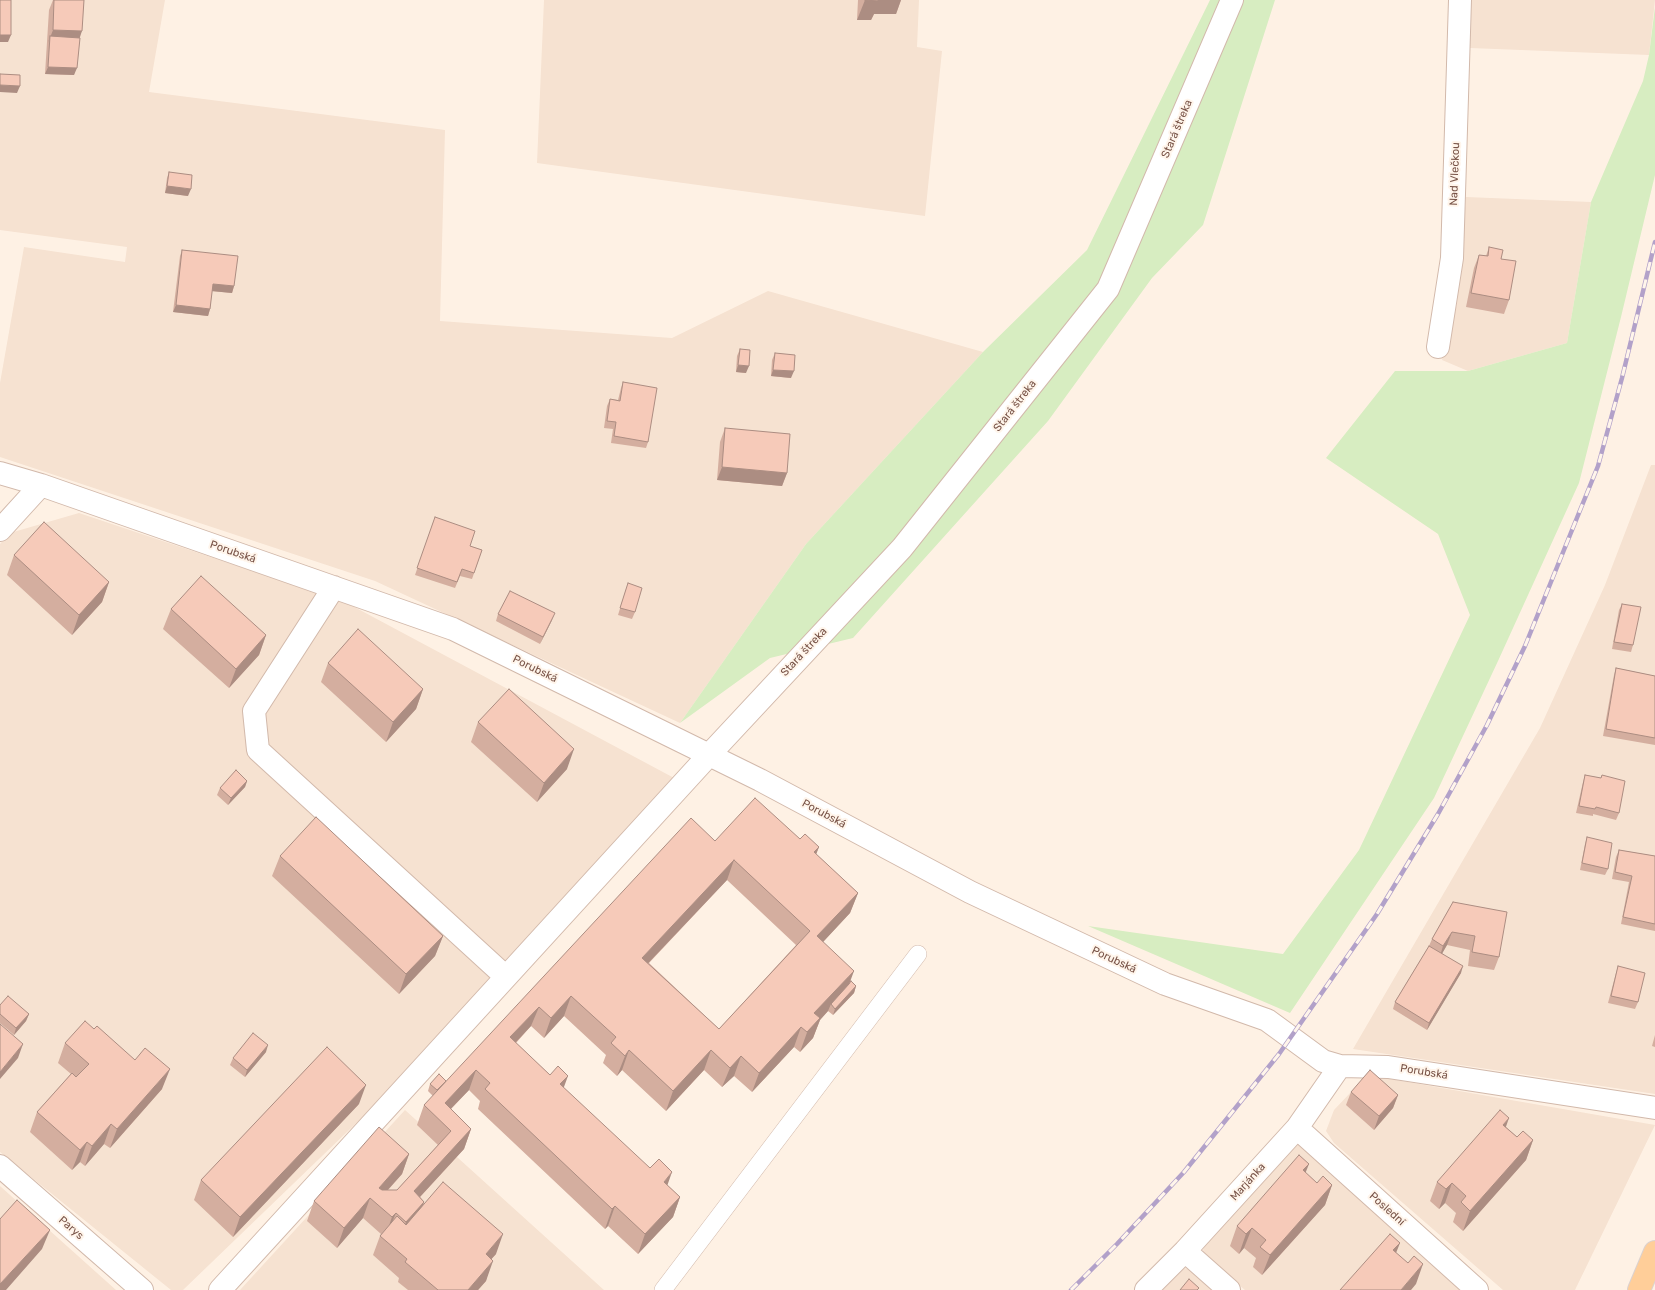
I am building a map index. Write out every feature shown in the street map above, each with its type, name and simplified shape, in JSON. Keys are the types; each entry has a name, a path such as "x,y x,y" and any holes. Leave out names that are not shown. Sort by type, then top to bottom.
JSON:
{"main road":[{"path":"1639,1290 1655,1252"}],"street":[{"name":"Stará štreka","path":"220,1290 708,755 902,548 1108,289 1232,0"},
{"name":"Nad Vlečkou","path":"1438,347 1452,258 1460,0"},
{"name":"Porubská","path":"0,474 41,485 452,629 760,780 970,892 1165,984 1267,1020 1323,1061 1340,1066 1388,1067 1655,1108"},
{"path":"0,530 41,485"},
{"path":"334,587 254,711 258,750 506,977"},
{"name":"Marjánka","path":"1146,1290 1185,1251 1297,1128 1340,1066"},
{"name":"Poslední","path":"1297,1128 1477,1290"},
{"name":"Parys","path":"0,1166 142,1290"},
{"path":"1185,1251 1229,1290"}],"lane":[{"path":"663,1290 918,954"}],"shaded area":[{"path":"0,0 165,0 149,92 445,130 440,321 672,338 768,291 983,352 806,544 680,723 375,581 0,457 0,383 24,247 125,262 127,247 0,230"},
{"path":"544,0 919,0 917,47 942,51 925,216 537,163"},
{"path":"1471,0 1655,0 1649,55 1470,48"},
{"path":"1466,197 1591,202 1567,343 1468,371 1442,360 1457,304"},
{"path":"1651,465 1655,465 1655,1094 1353,1049 1540,728 1605,585"},
{"path":"79,513 345,602 676,779 429,1053 183,1290 171,1290 0,1152 0,544 10,533"},
{"path":"1367,1075 1655,1125 1575,1290 1503,1290 1334,1143 1326,1131 1334,1110"},
{"path":"405,1110 604,1290 240,1290"},
{"path":"1299,1142 1465,1290 1245,1290 1203,1254 1204,1235"},
{"path":"0,1186 116,1290 0,1290"},
{"path":"1174,1267 1191,1269 1215,1290 1152,1290"}],"green space":[{"path":"1210,0 1275,0 1203,225 1152,278 1048,421 853,638 770,658 680,723 806,544 983,352 1087,250"},
{"path":"1655,7 1655,175 1579,483 1434,798 1290,1013 1088,926 1283,954 1359,850 1470,615 1438,534 1326,458 1395,371 1468,371 1567,343 1591,202 1643,81 1649,55"}],"building":[{"path":"0,0 11,0 11,35 0,35"},
{"path":"54,0 84,0 82,31 53,30"},
{"path":"50,36 80,38 77,68 48,67"},
{"path":"0,74 20,75 20,86 0,85"},
{"path":"169,172 192,175 191,189 167,186"},
{"path":"1489,247 1503,250 1501,259 1516,261 1509,300 1471,293 1479,255 1488,256"},
{"path":"182,250 238,256 234,286 213,284 210,309 176,305"},
{"path":"740,349 750,350 749,366 738,365"},
{"path":"775,353 795,355 794,371 773,370"},
{"path":"623,382 657,388 648,442 614,436 616,422 607,421 610,399 620,401"},
{"path":"725,428 790,434 787,473 722,467"},
{"path":"435,517 475,531 470,546 482,550 474,573 462,569 457,582 417,568"},
{"path":"44,522 109,582 79,615 14,555"},
{"path":"201,576 266,635 236,669 171,609"},
{"path":"628,583 642,588 635,612 620,608"},
{"path":"510,591 555,613 543,637 498,614"},
{"path":"1622,604 1641,607 1633,645 1614,642"},
{"path":"358,629 423,689 393,722 328,663"},
{"path":"1616,668 1655,676 1655,738 1606,729"},
{"path":"509,689 574,749 544,783 478,722"},
{"path":"236,770 247,781 231,798 220,788"},
{"path":"1585,775 1601,778 1602,775 1625,781 1619,813 1596,807 1595,809 1579,806"},
{"path":"755,798 800,839 805,834 819,847 814,852 858,893 817,936 854,971 814,1013 820,1018 807,1032 801,1027 759,1073 741,1056 730,1068 711,1050 673,1091 629,1050 625,1056 611,1043 616,1037 571,996 551,1018 539,1007 510,1037 550,1075 558,1066 568,1076 560,1084 650,1168 659,1159 672,1172 664,1182 680,1197 645,1234 615,1206 612,1209 485,1089 490,1083 476,1070 445,1103 471,1129 414,1191 424,1202 406,1222 396,1213 392,1217 370,1198 344,1228 314,1201 379,1127 409,1154 379,1188 382,1190 397,1190 451,1131 424,1105 691,818 715,841","holes":["734,860 810,931 719,1029 642,958"]},
{"path":"316,817 443,936 406,974 280,856"},
{"path":"1587,837 1612,843 1608,869 1582,863"},
{"path":"1619,850 1655,856 1655,924 1623,917 1632,876 1615,872"},
{"path":"1453,902 1507,912 1499,957 1472,952 1475,936 1452,932 1443,946 1432,939"},
{"path":"1429,946 1463,966 1429,1023 1395,1002"},
{"path":"1618,966 1645,973 1638,1002 1611,996"},
{"path":"851,981 856,986 835,1009 831,1004"},
{"path":"8,996 29,1014 16,1028 0,1014 0,1005"},
{"path":"85,1021 94,1029 97,1026 135,1060 145,1048 170,1069 117,1129 111,1124 92,1146 87,1142 80,1150 37,1112 72,1073 76,1077 89,1064 65,1043"},
{"path":"0,1024 23,1044 0,1072"},
{"path":"253,1033 268,1045 247,1070 233,1058"},
{"path":"327,1047 366,1085 240,1217 201,1180"},
{"path":"1370,1070 1398,1095 1379,1116 1351,1092"},
{"path":"439,1074 446,1081 437,1090 430,1084"},
{"path":"1500,1110 1509,1118 1503,1125 1517,1137 1523,1131 1533,1140 1470,1211 1461,1202 1466,1196 1452,1183 1446,1189 1437,1182"},
{"path":"1299,1155 1309,1164 1303,1170 1317,1183 1323,1176 1332,1185 1270,1255 1260,1247 1266,1240 1252,1228 1246,1234 1237,1226"},
{"path":"443,1182 503,1234 486,1254 493,1261 468,1290 438,1290 405,1262 407,1259 380,1236 397,1216 406,1225"},
{"path":"17,1200 50,1230 0,1284 0,1219"},
{"path":"1390,1234 1400,1243 1393,1250 1408,1263 1414,1256 1423,1264 1401,1290 1340,1290"},
{"path":"1189,1279 1199,1288 1197,1290 1180,1290"}],"railway":[{"path":"1071,1290 1117,1244 1184,1172 1279,1054 1377,914 1438,814 1487,725 1525,646 1598,466 1622,378 1655,242"}]}
